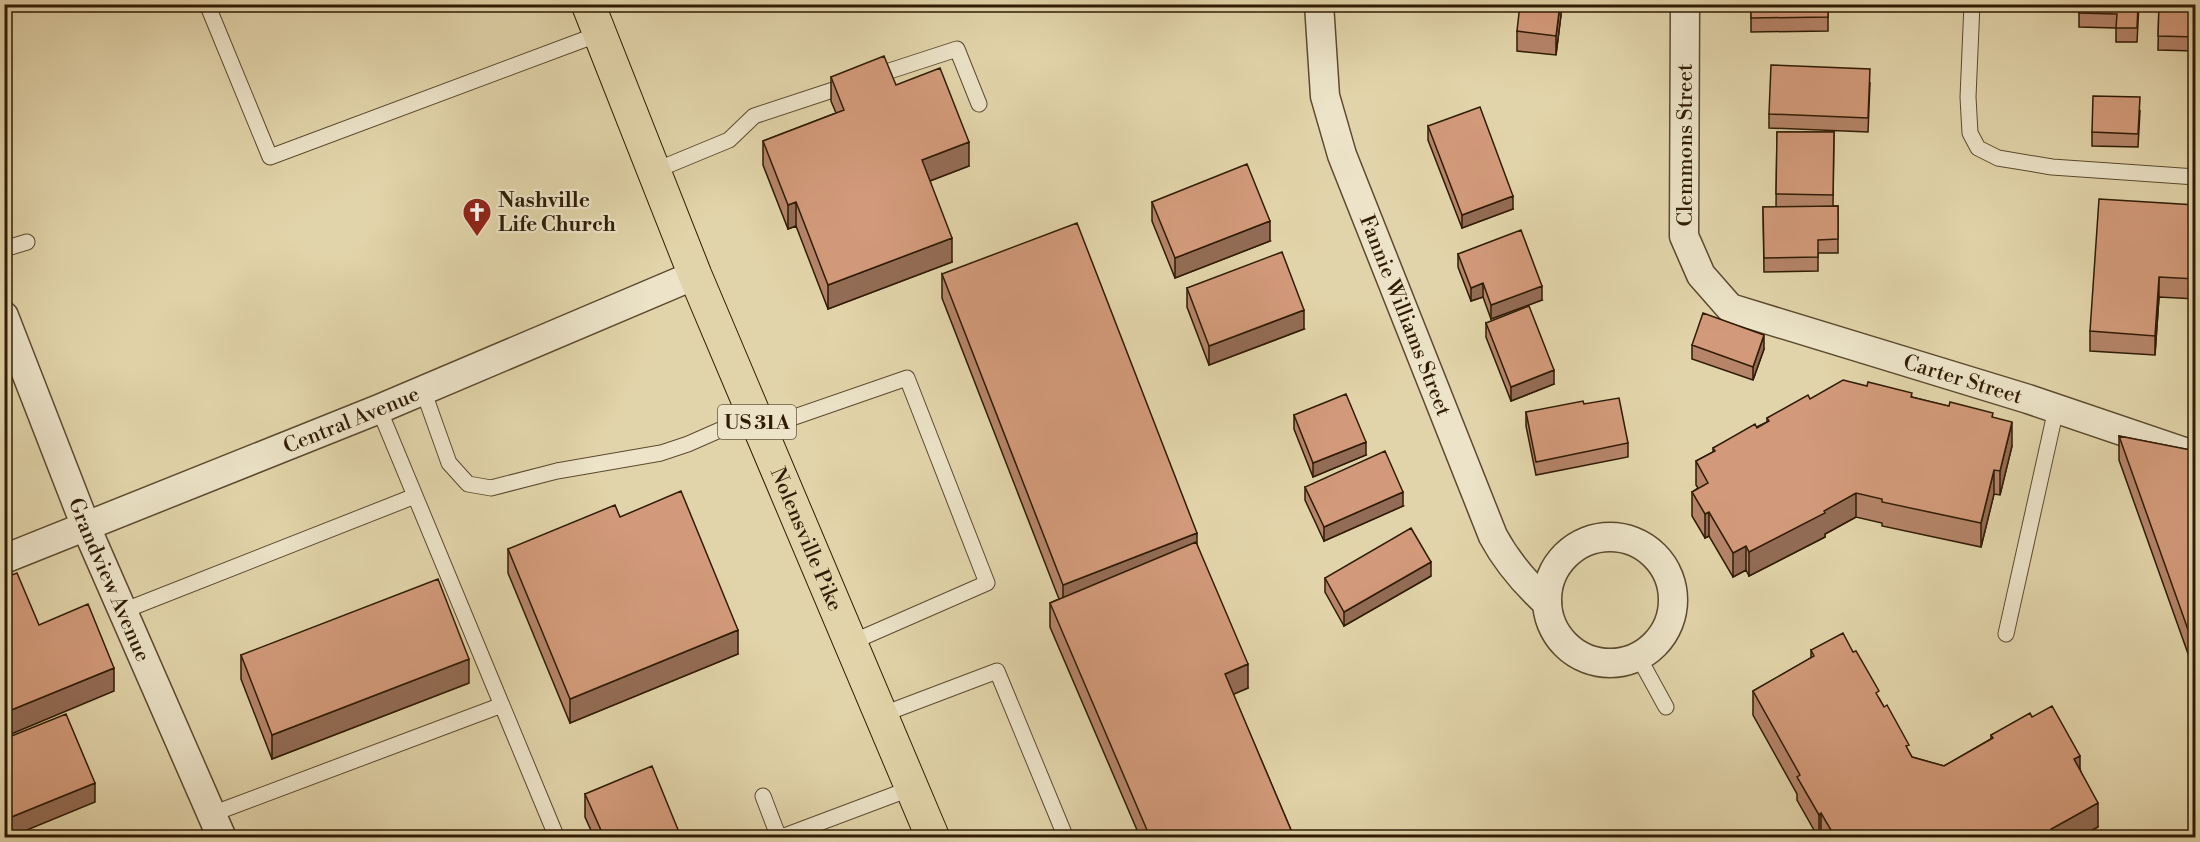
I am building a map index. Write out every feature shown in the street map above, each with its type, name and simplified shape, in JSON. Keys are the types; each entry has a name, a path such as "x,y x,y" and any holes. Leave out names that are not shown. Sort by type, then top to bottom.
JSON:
{"main road":[{"name":"Nolensville Pike","path":"593,19 695,275 933,837"}],"street":[{"name":"Fannie Williams Street","path":"1319,4 1325,96 1342,155 1492,536 1504,556 1529,586 1547,603"},
{"name":"Clemmons Street","path":"1685,4 1684,236 1701,275 1730,308"},
{"name":"Central Avenue","path":"4,559 379,409 695,275"},
{"name":"Carter Street","path":"1730,308 2056,409 2196,456"},
{"name":"Grandview Avenue","path":"4,316 86,527 217,826"},
{"path":"1612,537 1632,541 1650,551 1663,567 1673,598 1669,620 1660,637 1638,656 1610,662 1598,661 1578,654 1558,635 1548,614 1547,603 1552,573 1565,556 1580,544 1612,537"}],"lane":[{"path":"207,4 270,157 593,19"},
{"path":"1972,4 1968,97 1970,133 1978,148 1998,158 2052,167 2196,177"},
{"path":"654,171 729,140 754,116 957,49 978,104"},
{"path":"4,249 27,242"},
{"path":"423,390 449,463 468,484 491,488 557,471 661,453 907,378 987,583 850,643"},
{"path":"379,409 557,837"},
{"path":"2006,634 2056,409"},
{"path":"123,611 415,495"},
{"path":"1638,656 1666,707"},
{"path":"881,715 997,671 1066,837"},
{"path":"217,826 502,705"},
{"path":"763,796 779,837 912,788"}],"building":[{"path":"1520,4 1560,4 1556,36 1517,31"},
{"path":"1751,4 1828,4 1828,17 1751,18"},
{"path":"2079,4 2138,4 2137,28 2116,28 2117,14 2079,13"},
{"path":"2159,4 2196,4 2196,37 2158,36"},
{"path":"884,56 896,85 940,68 969,142 922,160 952,238 828,285 796,202 788,205 763,141 844,110 831,77"},
{"path":"1771,65 1870,69 1868,118 1769,114"},
{"path":"2093,96 2140,97 2138,134 2092,132"},
{"path":"1480,107 1513,196 1462,215 1428,126"},
{"path":"1777,132 1834,132 1833,195 1776,194"},
{"path":"1247,164 1270,221 1175,258 1152,202"},
{"path":"2099,199 2196,205 2196,279 2159,277 2155,336 2090,331"},
{"path":"1838,206 1838,239 1818,240 1818,257 1764,258 1763,207"},
{"path":"1077,223 1197,533 1063,585 942,274"},
{"path":"1521,230 1542,286 1491,305 1483,283 1471,288 1458,254"},
{"path":"1282,252 1304,310 1209,346 1187,288"},
{"path":"1529,306 1554,370 1511,387 1486,323"},
{"path":"1703,313 1764,335 1753,367 1692,345"},
{"path":"1843,380 1867,386 1868,382 1912,393 1911,397 1949,406 1950,402 1993,413 1992,417 2012,422 2000,471 1994,470 1981,523 1882,502 1882,499 1856,493 1824,511 1825,513 1749,552 1746,546 1733,553 1709,512 1705,514 1692,492 1708,483 1696,461 1715,451 1713,448 1755,424 1757,428 1769,421 1767,418 1808,395 1810,399"},
{"path":"1346,394 1366,442 1313,463 1294,415"},
{"path":"1619,398 1628,443 1536,462 1526,412 1583,401 1584,404"},
{"path":"2119,436 2196,451 2196,652"},
{"path":"1385,451 1403,492 1324,527 1305,487"},
{"path":"681,491 738,630 570,699 508,549 615,505 620,517"},
{"path":"1411,528 1431,562 1344,612 1325,578"},
{"path":"1196,542 1248,664 1225,674 1294,837 1150,837 1050,603"},
{"path":"17,573 39,625 88,604 114,668 4,713 4,578"},
{"path":"438,579 469,659 272,735 241,655"},
{"path":"1843,633 1879,691 1876,693 1884,707 1887,705 1909,745 1906,746 1912,757 1944,766 1993,738 1991,735 2030,713 2032,717 2052,706 2080,756 2074,759 2098,803 2041,837 1835,837 1797,777 1800,775 1753,691 1814,656 1811,650"},
{"path":"66,714 95,783 4,820 4,739"},
{"path":"652,766 681,837 604,837 585,794"}],"place":[{"name":"Nashville Life Church","path":"477,238"}]}
